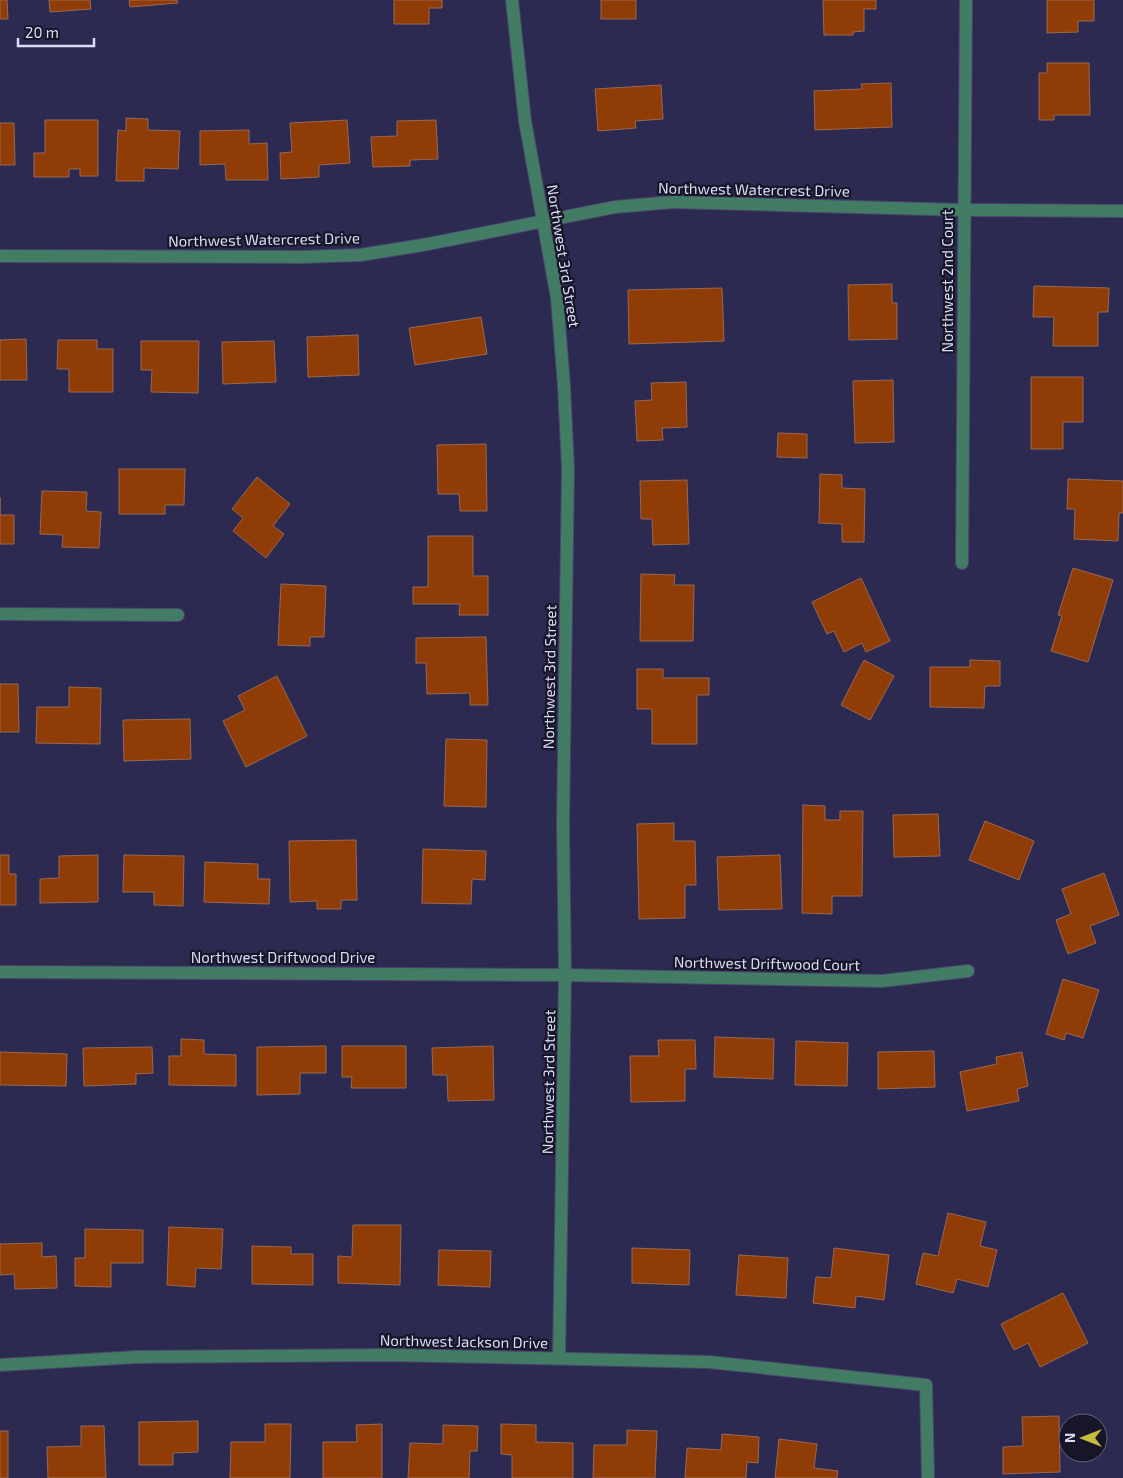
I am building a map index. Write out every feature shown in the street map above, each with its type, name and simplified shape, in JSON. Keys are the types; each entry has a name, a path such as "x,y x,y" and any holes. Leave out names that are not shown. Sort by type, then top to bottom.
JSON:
{"street":[{"name":"Northwest 3rd Street","path":"512,0 525,120 557,298 568,468 563,824 566,975 559,1358"},
{"name":"Northwest 2nd Court","path":"962,563 966,0"},
{"name":"Northwest Watercrest Drive","path":"0,256 302,257 360,255 423,245 543,220 615,208 673,202 964,210 1123,211"},
{"path":"0,614 178,615"},
{"name":"Northwest Driftwood Court","path":"566,975 882,981 968,970"},
{"name":"Northwest Driftwood Drive","path":"0,972 566,975"},
{"name":"Northwest Jackson Drive","path":"0,1365 137,1357 390,1355 559,1358 709,1362 926,1385 928,1478"}],"building":[{"path":"0,0 7,0 8,19 0,19"},
{"path":"49,0 90,0 91,9 50,12"},
{"path":"129,0 177,0 178,3 130,7"},
{"path":"394,0 442,0 442,8 429,8 429,24 394,24"},
{"path":"601,0 636,0 636,19 601,19"},
{"path":"823,0 876,0 876,9 864,9 864,31 853,32 853,35 824,35"},
{"path":"1047,0 1094,0 1094,21 1078,21 1078,32 1047,33"},
{"path":"1047,63 1089,63 1090,115 1054,115 1054,120 1039,120 1039,73 1047,73"},
{"path":"891,83 892,127 815,130 814,91 862,89 861,84"},
{"path":"661,85 663,119 635,121 636,128 598,131 595,89"},
{"path":"126,118 148,119 148,130 180,131 178,169 144,168 144,181 116,181 118,130 126,131"},
{"path":"45,120 98,120 98,176 80,176 80,169 69,169 69,177 34,177 34,153 45,153"},
{"path":"347,120 350,163 319,165 319,177 281,179 280,153 292,152 290,123"},
{"path":"436,120 438,159 410,160 410,166 373,167 371,137 397,136 397,121"},
{"path":"0,123 14,123 15,165 0,165"},
{"path":"249,130 249,144 267,143 268,180 226,180 225,164 200,165 200,131"},
{"path":"892,284 892,303 897,303 897,339 849,340 848,285"},
{"path":"1034,286 1109,288 1108,312 1098,312 1098,346 1053,346 1054,317 1033,317"},
{"path":"722,288 724,341 629,344 628,290"},
{"path":"481,317 487,354 415,365 409,328"},
{"path":"358,335 359,375 308,377 307,337"},
{"path":"26,339 27,380 0,380 0,340"},
{"path":"58,340 97,340 97,349 113,349 113,392 69,392 69,369 57,369"},
{"path":"141,341 199,341 198,393 151,392 152,370 141,370"},
{"path":"274,341 276,382 223,384 222,342"},
{"path":"1031,377 1083,377 1083,422 1063,422 1063,449 1031,449"},
{"path":"893,380 894,442 855,443 853,381"},
{"path":"686,382 687,427 662,428 663,440 637,441 635,401 652,400 651,383"},
{"path":"778,433 807,434 807,458 777,457"},
{"path":"486,444 487,511 460,511 459,494 438,494 437,445"},
{"path":"119,469 185,469 184,505 165,505 165,514 119,514"},
{"path":"820,474 842,475 842,488 865,489 864,542 842,542 842,524 819,523"},
{"path":"257,477 290,504 273,526 284,534 266,558 233,531 243,518 232,509"},
{"path":"1068,479 1123,481 1123,513 1119,513 1118,541 1074,539 1075,509 1067,509"},
{"path":"687,480 689,544 653,545 652,519 641,519 640,481"},
{"path":"42,491 87,492 86,511 101,512 99,548 62,547 63,535 40,534"},
{"path":"0,515 14,515 14,544 0,544"},
{"path":"428,536 473,536 473,576 488,576 488,615 459,615 460,604 413,604 413,587 428,587"},
{"path":"1073,568 1113,580 1088,662 1051,651 1062,616 1058,615"},
{"path":"641,574 675,575 674,585 694,585 693,641 640,641"},
{"path":"861,578 890,641 866,652 862,643 844,652 834,631 827,634 812,602"},
{"path":"281,584 326,586 324,637 310,637 310,646 278,645"},
{"path":"486,637 488,705 470,705 470,693 427,694 426,663 416,663 416,638"},
{"path":"864,660 894,676 870,720 841,705"},
{"path":"970,660 1000,661 1000,686 985,686 984,708 930,707 930,667 970,667"},
{"path":"637,669 663,669 663,678 709,678 709,695 697,695 697,744 652,744 652,709 637,709"},
{"path":"277,676 307,736 246,767 223,721 245,710 238,696"},
{"path":"0,684 18,684 19,732 0,732"},
{"path":"69,687 101,688 100,744 36,743 37,707 69,707"},
{"path":"190,719 191,759 124,761 123,720"},
{"path":"446,739 487,740 486,807 444,806"},
{"path":"803,805 825,806 825,820 840,820 840,811 863,811 862,896 832,896 832,914 802,913"},
{"path":"938,814 940,856 894,857 893,815"},
{"path":"985,821 1034,841 1019,880 969,860"},
{"path":"674,823 674,841 695,841 696,885 685,885 685,918 639,919 637,824"},
{"path":"356,840 357,900 341,900 341,909 317,909 317,901 290,902 289,841"},
{"path":"423,849 486,851 485,880 472,879 471,904 422,903"},
{"path":"0,855 9,855 9,874 16,874 16,905 0,905"},
{"path":"98,855 98,902 40,903 40,879 59,878 59,856"},
{"path":"124,855 184,856 183,906 154,905 154,892 123,892"},
{"path":"780,855 782,909 719,910 717,857"},
{"path":"205,862 258,864 258,879 270,879 269,904 204,902"},
{"path":"1104,873 1119,915 1090,926 1096,943 1068,954 1056,920 1071,914 1062,889"},
{"path":"1063,979 1099,990 1083,1038 1066,1033 1064,1040 1046,1034"},
{"path":"715,1037 774,1039 773,1079 714,1077"},
{"path":"181,1039 204,1040 204,1054 236,1055 236,1086 169,1085 169,1056 181,1056"},
{"path":"658,1040 695,1040 696,1069 685,1069 685,1101 631,1102 630,1056 659,1056"},
{"path":"796,1041 848,1043 847,1086 795,1085"},
{"path":"326,1046 326,1073 300,1073 300,1094 257,1095 257,1047"},
{"path":"342,1046 406,1046 406,1088 351,1088 352,1077 342,1077"},
{"path":"493,1046 494,1100 448,1101 447,1075 433,1075 432,1048"},
{"path":"152,1047 153,1073 136,1074 136,1084 84,1086 83,1048"},
{"path":"934,1051 935,1087 878,1089 878,1052"},
{"path":"0,1052 67,1054 66,1086 0,1085"},
{"path":"1022,1052 1028,1086 1017,1089 1019,1101 967,1111 960,1072 997,1064 996,1057"},
{"path":"948,1213 986,1222 980,1246 997,1250 988,1287 957,1279 953,1293 916,1284 923,1253 938,1256"},
{"path":"353,1225 401,1225 400,1285 338,1283 338,1256 352,1257"},
{"path":"169,1227 223,1229 221,1269 196,1268 195,1287 167,1285"},
{"path":"85,1229 143,1230 143,1263 111,1263 111,1287 75,1286 75,1258 85,1258"},
{"path":"42,1243 42,1257 56,1256 57,1288 15,1289 14,1274 0,1275 0,1244"},
{"path":"252,1246 291,1247 291,1254 313,1254 313,1285 252,1284"},
{"path":"632,1248 690,1250 689,1285 632,1283"},
{"path":"834,1248 889,1255 884,1300 856,1296 855,1308 813,1303 816,1277 831,1278"},
{"path":"439,1250 491,1251 490,1287 438,1285"},
{"path":"739,1255 788,1258 786,1298 736,1295"},
{"path":"1063,1293 1088,1343 1040,1367 1028,1343 1014,1350 1001,1324"},
{"path":"1058,1416 1058,1463 1060,1463 1060,1472 1003,1474 1003,1447 1023,1446 1022,1417"},
{"path":"198,1421 198,1452 173,1453 173,1465 139,1465 139,1422"},
{"path":"265,1424 291,1424 290,1478 230,1478 231,1442 265,1442"},
{"path":"382,1424 382,1478 323,1478 323,1442 357,1442 356,1425"},
{"path":"501,1424 536,1425 536,1442 573,1443 573,1478 512,1478 512,1455 501,1454"},
{"path":"443,1425 478,1426 477,1451 470,1451 469,1478 408,1478 410,1443 443,1444"},
{"path":"81,1426 104,1426 106,1478 48,1478 47,1447 81,1446"},
{"path":"627,1430 657,1431 655,1478 593,1478 594,1445 627,1445"},
{"path":"0,1431 8,1431 8,1478 0,1478"},
{"path":"722,1434 759,1437 758,1463 747,1462 746,1478 685,1478 687,1448 721,1450"},
{"path":"779,1439 817,1444 814,1468 838,1471 837,1478 775,1478"}]}
